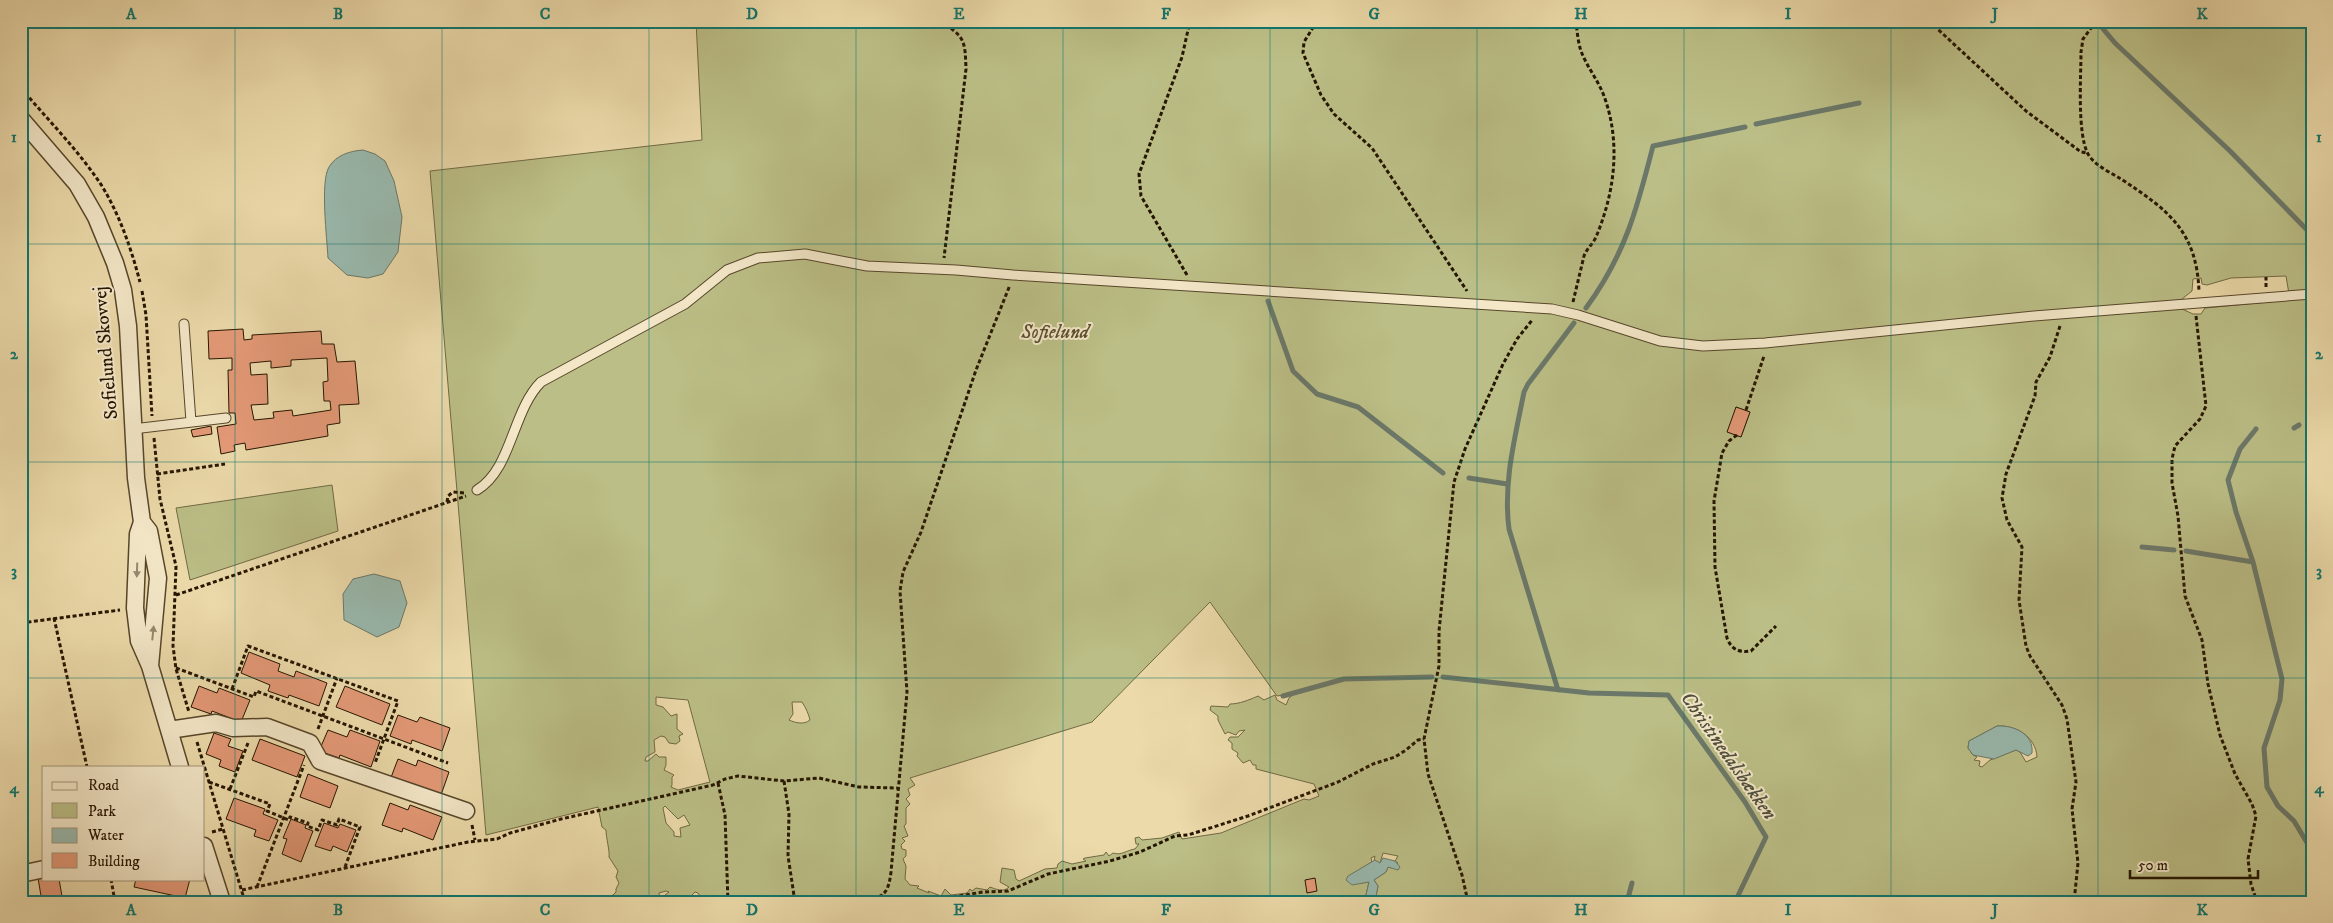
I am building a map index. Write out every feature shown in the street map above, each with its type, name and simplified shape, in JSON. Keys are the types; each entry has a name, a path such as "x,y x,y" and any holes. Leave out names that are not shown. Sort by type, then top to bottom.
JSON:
{"street":[{"name":"Sofielund Skovvej","path":"21,119 77,184 96,217 115,263 123,290 128,326 136,478 142,522 148,532 158,578 150,666"},
{"name":"Sofielund Skovvej","path":"142,522 138,534 135,608 139,641 150,666 180,766"},
{"path":"169,730 192,725 216,723 233,728 268,727 310,743 320,761 466,811"},
{"path":"205,849 222,902"},
{"path":"21,874 42,869"}],"lane":[{"path":"478,490 493,475 504,455 526,400 541,382 685,304 717,276 740,263 758,258 805,254 867,266 944,269 1536,308 1569,312 1647,337 1703,346 1765,343 2061,314 2312,294"},
{"path":"184,324 191,422"},
{"path":"134,429 226,418"}],"path":[{"path":"940,21 955,30 962,38 965,49 966,69 946,237 944,269"},
{"path":"1190,21 1182,57 1139,174 1141,196 1194,286"},
{"path":"1317,21 1304,42 1303,53 1321,94 1334,114 1372,148 1476,304"},
{"path":"1569,312 1578,289 1584,256 1587,248 1595,240 1610,199 1615,154 1611,115 1603,93 1581,51 1576,21"},
{"path":"1929,21 2026,111 2081,152 2088,153"},
{"path":"2096,21 2083,39 2081,52 2084,138 2088,153 2096,163 2164,209 2180,226 2192,252 2198,303 2198,348 2206,406 2200,419 2176,446 2172,459 2172,483 2178,516 2185,596 2202,640 2208,684 2220,735 2235,774 2252,804 2256,816 2248,859 2251,884 2257,902"},
{"path":"21,88 90,168 107,196 126,234 136,267 146,315 153,427 160,499 176,566 173,646 176,667 204,766"},
{"path":"882,896 890,882 897,788 905,733 907,692 900,591 903,572 921,532 976,370 1013,275"},
{"path":"1468,902 1462,875 1428,774 1424,739 1439,666 1439,631 1456,476 1465,448 1503,364 1517,338 1531,323 1536,308"},
{"path":"2061,314 2061,323 2053,347 2036,382 2033,401 2006,474 2002,498 2007,520 2022,547 2019,606 2026,646 2030,656 2062,705 2076,775 2072,809 2078,864 2074,902"},
{"path":"1747,408 1762,366 1765,343"},
{"path":"1737,435 1729,441 1722,453 1714,501 1715,567 1727,638 1731,647 1736,650 1751,651 1776,626"},
{"path":"136,478 225,464"},
{"path":"447,502 449,494 458,492"},
{"path":"156,601 452,501"},
{"path":"21,623 135,608"},
{"path":"54,618 87,766"},
{"path":"232,688 248,646 398,701 369,777"},
{"path":"176,667 254,697 256,691 448,764"},
{"path":"257,887 337,678"},
{"path":"230,789 254,727"},
{"path":"860,902 882,896 895,900 941,899 983,892 1008,891 1048,874 1123,857 1175,836 1188,835 1248,816 1317,791 1373,764 1395,757 1418,740 1424,739"},
{"path":"205,768 245,902"},
{"path":"242,890 475,841 497,839 510,833 548,822 718,783 734,776 784,780 818,778 859,787 897,788"},
{"path":"784,780 789,814 788,856 795,902"},
{"path":"209,781 270,804 267,811 288,820 290,817 308,823 307,826 318,830 322,820 337,825 339,819 360,827 345,868"},
{"path":"718,783 725,815 728,902"},
{"path":"474,832 475,841"},
{"path":"111,880 116,902"}],"green space":[{"name":"Sofielund","path":"696,21 2312,21 2312,902 1519,902 1518,897 1515,902 1380,902 1376,896 1378,886 1374,880 1386,872 1388,867 1392,868 1398,863 1395,861 1398,856 1383,853 1380,863 1374,861 1375,856 1371,858 1372,862 1351,875 1361,883 1369,882 1366,895 1362,900 1352,898 1355,902 707,902 703,898 700,901 698,899 700,896 695,892 690,897 691,902 663,902 667,901 665,895 669,892 666,891 659,893 660,902 609,902 607,897 616,892 619,883 616,877 618,871 609,857 606,830 602,827 598,807 486,835 430,171 702,140","holes":["2286,276 2290,300 2205,308 2201,314 2193,314 2182,309 2182,299 2192,291 2193,279 2201,278 2202,284 2207,285 2231,278","1736,407 1750,412 1741,437 1728,432","1210,602 1277,696 1295,693 1289,698 1286,705 1277,700 1275,695 1264,700 1258,696 1240,703 1230,704 1228,707 1211,706 1210,710 1218,716 1225,734 1228,732 1236,735 1239,731 1245,730 1238,737 1230,737 1228,740 1232,743 1232,749 1238,753 1237,756 1243,763 1250,760 1253,765 1256,765 1256,769 1314,784 1319,796 1309,800 1304,799 1221,833 1182,839 1179,832 1162,838 1142,840 1139,837 1135,838 1136,844 1139,844 1135,849 1116,854 1113,853 1109,856 1106,852 1104,855 1085,858 1083,859 1086,861 1072,864 1062,861 1058,864 1057,868 1045,869 1019,881 1016,879 1014,870 1002,868 1000,882 1009,887 1007,889 999,890 990,887 987,890 976,888 972,891 970,889 967,893 951,895 945,889 941,896 917,888 919,886 910,885 905,879 906,866 903,859 906,856 906,850 902,849 901,845 905,841 902,838 908,836 904,826 906,824 906,808 910,804 906,799 910,795 908,789 915,785 910,778 1092,722","656,697 688,700 710,782 678,790 671,787 674,775 664,770 666,757 659,757 656,754 648,761 645,761 646,757 655,752 654,740 661,736 665,737 669,743 676,744 680,741 679,736 683,734 677,729 677,714 671,716 663,707 656,705","792,702 802,702 810,720 805,723 789,720 793,714","1997,726 2004,726 2018,730 2029,738 2036,750 2037,757 2026,762 2020,752 2016,750 1990,760 1982,767 1979,766 1980,761 1974,760 1977,757 1968,748 1969,741","665,806 678,819 684,815 690,825 680,828 681,837 674,836 674,832 666,823 663,808"]},
{"path":"332,485 338,531 190,580 176,508"}],"water":[{"path":"363,150 375,154 385,161 394,181 402,217 398,252 383,274 368,278 347,275 328,258 325,211 326,174 329,167 335,159 344,154"},
{"path":"374,574 400,581 407,603 399,627 377,637 344,620 343,594 353,579"},
{"path":"1997,726 2010,727 2022,732 2030,741 2032,753 2028,756 2016,750 1994,759 1973,755 1968,748 1969,741"},
{"path":"1383,858 1395,861 1400,867 1398,870 1388,867 1386,872 1374,880 1378,886 1376,896 1380,902 1355,902 1352,897 1362,900 1366,895 1369,882 1352,885 1346,880 1348,876 1375,860 1380,863"}],"building":[{"path":"243,329 244,340 252,339 252,335 321,331 322,344 334,344 337,362 355,361 359,404 339,405 340,423 327,425 328,436 246,450 245,443 234,445 235,451 221,454 217,427 236,424 235,413 229,413 228,370 232,370 232,358 209,359 208,331","holes":["327,358 328,381 323,382 324,401 330,401 331,410 293,416 292,410 273,412 274,418 254,420 251,405 268,404 267,374 251,375 250,363 271,361 271,368 291,366 291,360"]},
{"path":"1736,407 1750,412 1741,437 1727,432"},
{"path":"211,426 212,434 193,437 191,430"},
{"path":"249,652 280,664 278,671 294,677 296,671 327,683 319,706 289,695 288,698 268,691 270,685 241,673"},
{"path":"199,686 217,693 219,688 250,700 241,722 212,711 211,714 191,707"},
{"path":"345,686 390,704 382,725 336,707"},
{"path":"398,715 417,722 420,717 450,728 442,751 412,740 411,744 390,736"},
{"path":"328,730 347,737 350,730 380,741 371,767 340,755 339,758 319,751"},
{"path":"214,733 231,739 228,746 243,751 235,772 219,766 221,760 206,754"},
{"path":"260,739 305,756 297,777 252,760"},
{"path":"398,759 416,766 418,760 449,772 441,795 390,780"},
{"path":"308,774 338,786 330,808 300,797"},
{"path":"234,798 265,809 263,814 278,820 269,841 254,836 256,830 226,819"},
{"path":"390,803 408,810 410,805 442,817 433,840 403,828 402,832 382,825"},
{"path":"291,819 306,825 305,828 313,831 301,862 282,854 287,839 283,838"},
{"path":"324,823 338,828 340,824 356,830 347,852 333,846 331,851 315,846"},
{"path":"42,877 42,880 59,880 63,902 42,902 38,878"},
{"path":"1315,878 1317,891 1307,893 1305,880"},
{"path":"136,880 190,880 185,898 134,887"}],"waterway":[{"path":"2099,24 2115,43 2230,151 2312,235"},
{"path":"1756,124 1859,103"},
{"path":"1586,308 1611,269 1628,231 1653,146 1745,127"},
{"path":"1268,301 1293,371 1317,394 1358,407 1443,473"},
{"path":"1558,690 1509,529 1508,494 1511,460 1524,392 1574,323"},
{"path":"2294,428 2299,425"},
{"path":"2253,562 2236,512 2228,480 2240,449 2256,429"},
{"path":"1469,478 1507,484"},
{"path":"2142,547 2174,550"},
{"path":"2186,551 2253,562 2282,679 2280,700 2264,748 2267,787 2278,806 2294,821 2312,851"},
{"name":"Christinedalsbækken","path":"1283,696 1344,679 1432,677"},
{"name":"Christinedalsbækken","path":"1443,677 1589,693 1668,695 1745,802 1766,837 1735,902"},
{"path":"1627,902 1632,883"}]}
